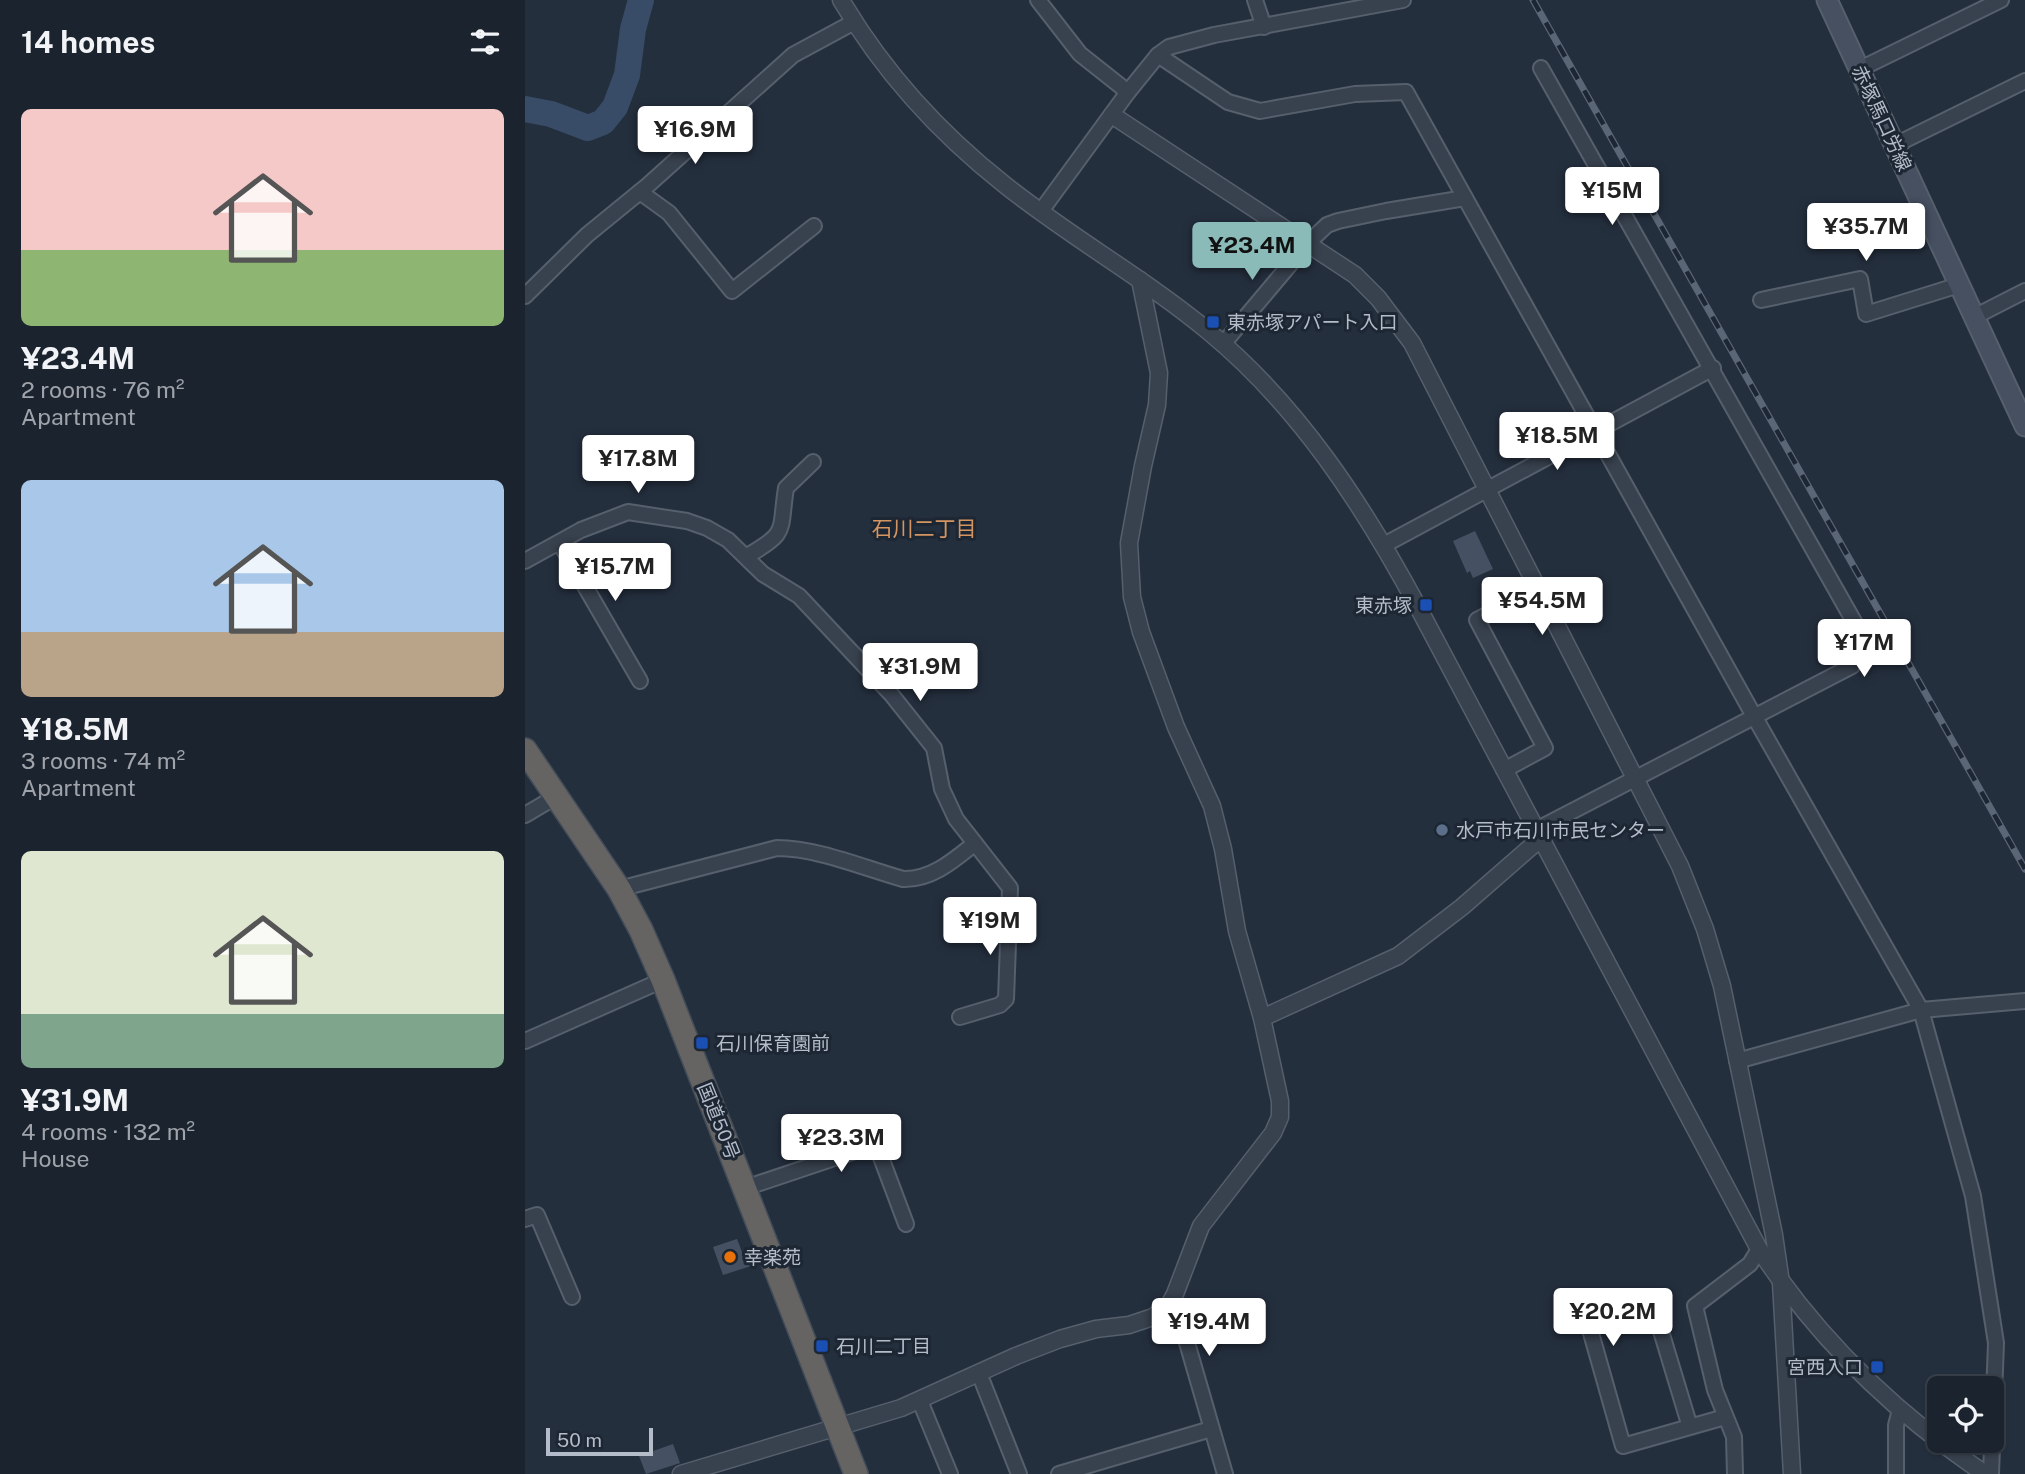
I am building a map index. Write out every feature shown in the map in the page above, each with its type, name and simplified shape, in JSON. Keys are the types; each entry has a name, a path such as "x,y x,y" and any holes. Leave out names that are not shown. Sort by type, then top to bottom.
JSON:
{"highway":[{"name":"国道50号","path":"525,750 619,889 641,930 856,1474"}],"main road":[{"name":"赤塚馬口労線","path":"1827,0 2025,426"}],"street":[{"path":"841,0 890,73 938,126 1006,186 1140,280 1223,344 1286,408 1328,459 1384,545 1759,1249 1781,1283 1848,1361 1900,1410 1985,1474"},
{"path":"1038,0 1080,54 1128,92"},
{"path":"1255,0 1264,27"},
{"path":"1041,211 1158,55 1181,43 1264,27 1339,6 1403,0"},
{"path":"1860,69 2001,0"},
{"path":"525,296 587,235 640,192 793,55 854,22"},
{"path":"1158,55 1228,103 1261,111 1356,94 1406,92 1921,1010 1973,1196 1996,1343 1991,1474"},
{"path":"1262,1018 1398,956 1462,907 1538,834 1635,778 1852,666 1861,634 1541,68"},
{"path":"1895,145 2025,81"},
{"path":"1112,115 1355,275 1395,318 1412,343 1488,489 1680,866 1705,929 1721,986 1774,1235 1781,1283 1792,1474"},
{"path":"640,192 669,213 732,291 814,226"},
{"path":"1223,344 1318,232 1338,221 1465,198"},
{"path":"1761,300 1860,279 1866,314 1959,285"},
{"path":"686,1473 920,1401 1061,1339 1153,1317 1169,1306 1201,1226 1273,1133 1280,1117 1280,1101 1262,1018 1237,931 1223,849 1212,806 1176,726 1141,632 1132,597 1129,543 1157,405 1159,373 1140,280"},
{"path":"1974,317 2025,291"},
{"path":"1384,545 1713,368"},
{"path":"747,556 774,541 782,525 786,488 813,462"},
{"path":"525,561 581,530 628,512 687,521 728,540 763,574 799,597 849,647 934,748 942,789 956,819 1010,888 1006,999 1000,1005 960,1017"},
{"path":"560,543 640,681"},
{"path":"1504,770 1545,748 1477,620 1538,588"},
{"path":"525,815 557,796"},
{"path":"619,889 777,848 794,848 903,879 917,879 937,870 974,844"},
{"path":"525,1041 663,980"},
{"path":"1737,1061 1921,1010 2025,1001"},
{"path":"745,1188 876,1144 906,1224"},
{"path":"525,1219 537,1215 572,1297"},
{"path":"1735,1474 1734,1437 1715,1390 1695,1306 1750,1264 1759,1249"},
{"path":"1169,1306 1181,1322 1225,1474"},
{"path":"1691,1427 1654,1308 1589,1326 1623,1446 1691,1427 1724,1417"},
{"path":"979,1373 1019,1474"},
{"path":"920,1401 950,1474"},
{"path":"1896,1474 1896,1425 1900,1410"},
{"path":"1059,1474 1211,1429"}],"building":[{"path":"1475,531 1493,569 1473,578 1470,571 1467,573 1453,541"},
{"path":"737,1239 751,1266 723,1275 713,1247"},
{"path":"673,1444 680,1463 646,1474 639,1456"}],"waterway":[{"path":"525,109 551,114 588,128 603,122 615,107 627,75 633,29 641,0"}],"railway":[{"path":"1533,0 2025,869"}],"place":[{"name":"東赤塚アパート入口","path":"1213,322"},
{"name":"東赤塚","path":"1426,605"},
{"name":"水戸市石川市民センター","path":"1442,830"},
{"name":"石川保育園前","path":"702,1043"},
{"name":"幸楽苑","path":"730,1257"},
{"name":"石川二丁目","path":"822,1346"},
{"name":"宮西入口","path":"1877,1367"}],"district":[{"name":"石川二丁目","path":"924,529"}]}
